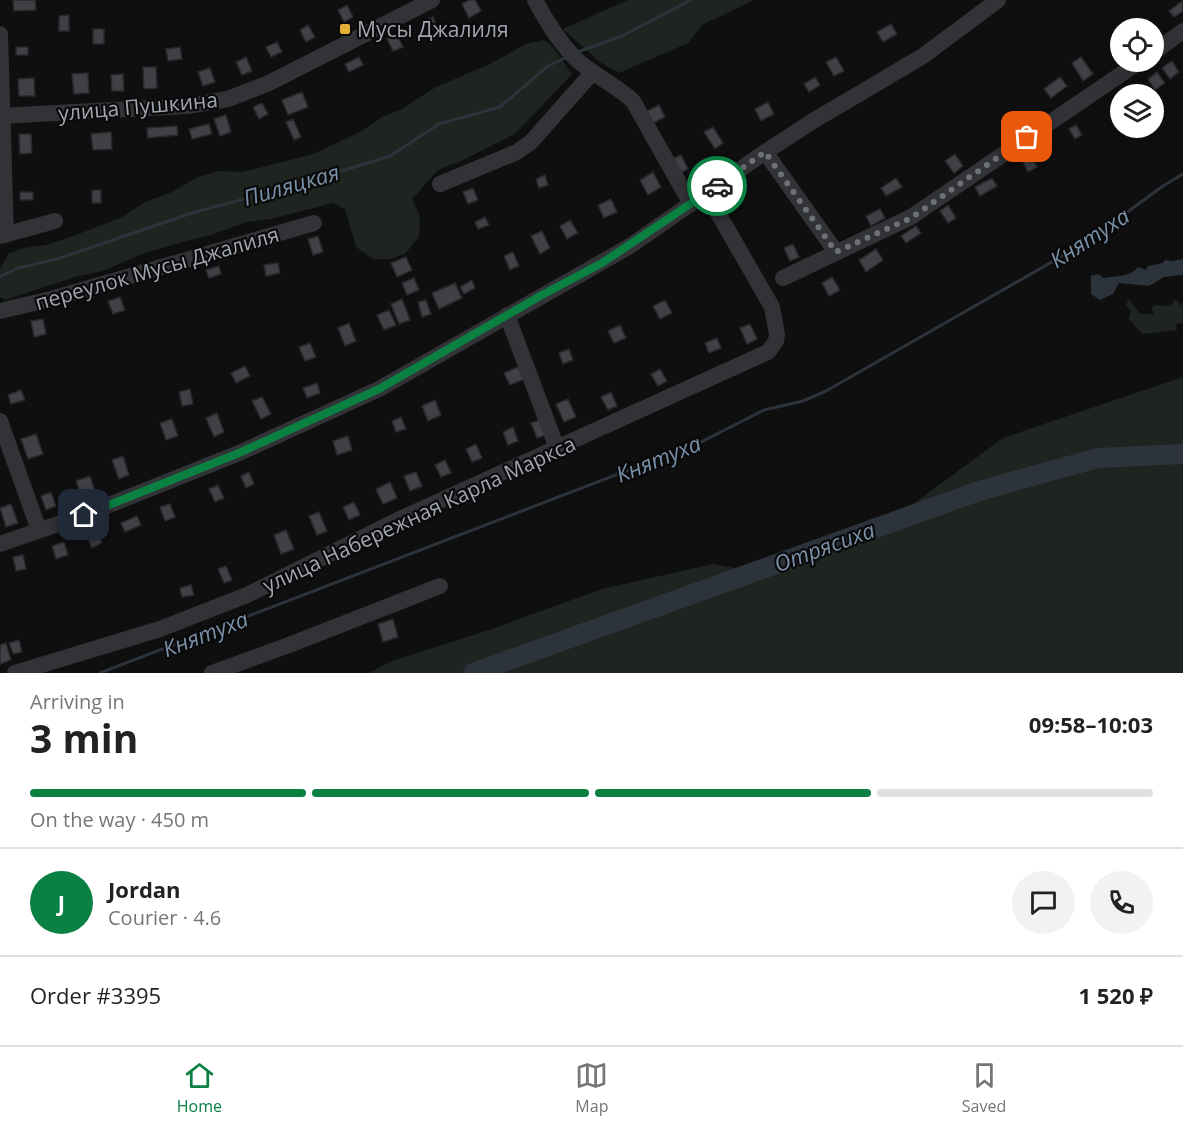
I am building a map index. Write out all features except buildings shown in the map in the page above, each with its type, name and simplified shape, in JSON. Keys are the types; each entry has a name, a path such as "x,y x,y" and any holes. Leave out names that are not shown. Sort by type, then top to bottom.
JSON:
{"street":[{"name":"улица Пушкина","path":"2,116 187,106 228,99 269,83 432,0"},
{"path":"535,0 564,45 576,59 633,101 691,204"},
{"path":"0,544 84,515 239,453 379,389 602,263 707,194 765,152 841,104 905,69 998,0"},
{"path":"1164,45 1183,31"},
{"path":"0,34 3,235 55,221"},
{"path":"440,184 517,152 531,142 593,72"},
{"path":"783,278 911,218 1124,72"},
{"path":"765,152 836,252"},
{"name":"улица Набережная Карла Маркса","path":"15,673 160,629 247,595 402,518 768,352 776,341 777,326 772,307 707,194"},
{"name":"переулок Мусы Джалиля","path":"0,311 51,299 314,223"},
{"path":"507,315 557,448"},
{"path":"0,421 39,530"},
{"path":"212,673 440,586"}],"shaded area":[{"path":"628,0 754,0 702,25 688,43 619,73 601,63 563,29"},
{"path":"544,40 553,47 572,74 515,134 438,170 412,199 420,216 419,237 405,254 391,259 373,259 356,247 345,209 333,203 270,219 247,222 208,236 144,253 103,271 75,277 5,300 0,297 0,269 8,254 24,248 46,245 122,217 145,202 172,192 196,178 218,171 243,172 313,154 360,132 436,87 490,64 526,44"},
{"path":"1183,259 1183,275 1164,277 1149,286 1119,283 1113,294 1100,300 1091,294 1091,276 1098,274 1104,278 1122,276 1138,267 1146,270 1148,266 1163,263 1165,260"},
{"path":"1129,299 1139,313 1155,315 1151,309 1155,305 1170,306 1176,299 1181,306 1183,302 1183,323 1176,324 1177,330 1142,334 1129,319 1131,310 1126,305"},
{"path":"1183,377 1183,673 369,673 392,661 489,630 602,589 713,564 756,572 864,540 1003,438"}],"waterway":[{"name":"Пиляцкая","path":"580,51 622,36 691,0"},
{"name":"Пиляцкая","path":"0,277 18,268 57,259 198,211 287,188 390,156 439,124 500,107 548,66 565,58"},
{"name":"Княтуха","path":"100,673 699,443 764,410 803,401 826,391 1085,243 1183,174"},
{"name":"Отрясиха","path":"473,673 979,491 1098,458 1183,454"}],"way so far":[{"path":"717,186 765,152 836,252 911,218 1027,137"}],"place":[{"name":"Мусы Джалиля","path":"345,29"}],"route":[{"path":"84,515 239,453 379,389 602,263 717,186"}]}
